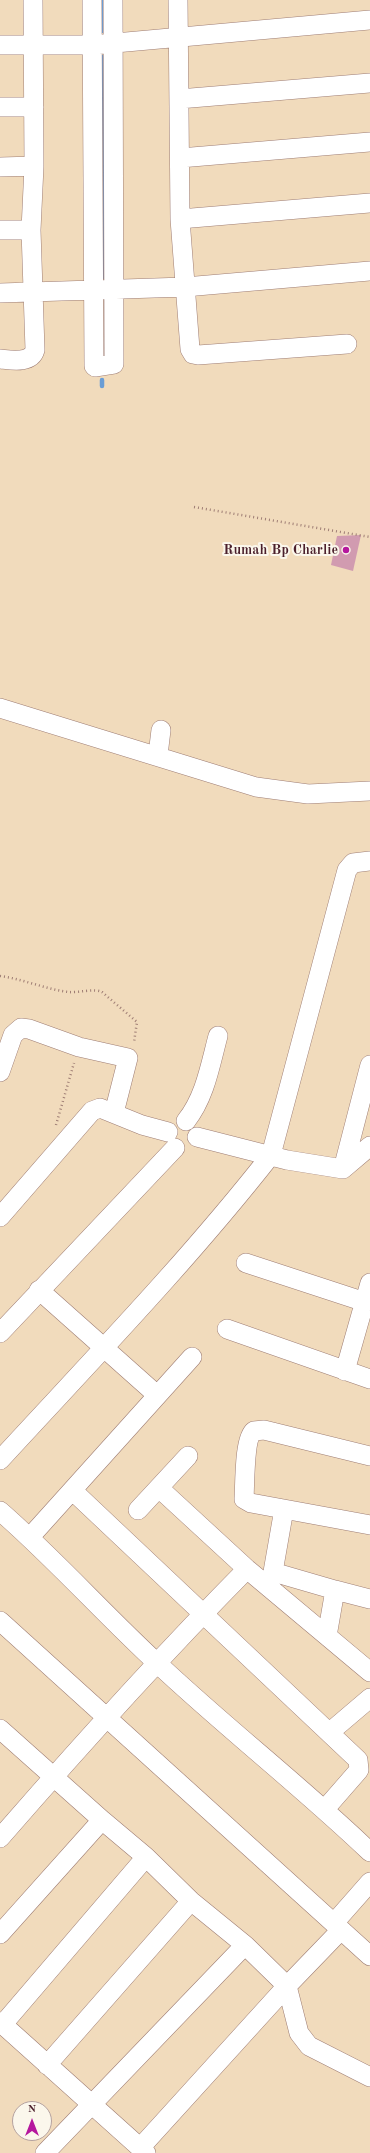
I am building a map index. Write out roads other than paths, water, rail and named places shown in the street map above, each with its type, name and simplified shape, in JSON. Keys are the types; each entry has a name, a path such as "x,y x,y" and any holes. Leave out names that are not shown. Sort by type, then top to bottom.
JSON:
{"street":[{"path":"0,359 29,358 34,353 30,230 34,166 33,0"},
{"path":"92,0 93,291 94,366 96,367 114,364 115,290 113,0"},
{"path":"178,0 177,36 180,219 189,345 192,352 195,355 347,344"},
{"path":"0,45 92,45 177,36 370,20"},
{"path":"179,99 370,83"},
{"path":"0,107 34,107"},
{"path":"180,158 370,142"},
{"path":"0,167 34,166"},
{"path":"180,219 370,203"},
{"path":"0,230 30,230"},
{"path":"0,293 185,287 370,272"},
{"path":"0,708 240,782 274,790 308,794 370,791"},
{"path":"158,756 161,730"},
{"path":"0,1460 105,1347 241,1192 271,1155 347,870 353,863 370,861"},
{"path":"0,1072 13,1035 21,1028 29,1028 79,1047 128,1058 114,1113"},
{"path":"186,1121 196,1109 206,1082 218,1036"},
{"path":"343,1169 370,1065"},
{"path":"0,1217 92,1111 100,1108 142,1125 172,1140 182,1150 195,1144 197,1137 194,1127 186,1121 177,1122 172,1140 0,1333"},
{"path":"197,1137 287,1160 343,1169 370,1146"},
{"path":"246,1263 365,1302"},
{"path":"345,1371 370,1283"},
{"path":"39,1290 105,1347 157,1395"},
{"path":"227,1329 370,1379"},
{"path":"30,1537 192,1357"},
{"path":"370,1456 264,1430 252,1432 247,1455 245,1500 370,1526"},
{"path":"138,1510 188,1456"},
{"path":"159,1488 248,1569 270,1579 335,1590 370,1600"},
{"path":"73,1491 358,1760 360,1765 359,1770 325,1809"},
{"path":"270,1579 284,1509"},
{"path":"0,1511 30,1537 157,1663 325,1809 370,1852"},
{"path":"3,1829 203,1614 248,1569"},
{"path":"270,1579 327,1636 370,1672"},
{"path":"327,1636 335,1590"},
{"path":"0,1621 370,1956"},
{"path":"330,1732 370,1698"},
{"path":"0,1729 146,1857 191,1901 245,1946 287,1986 299,2033 309,2046 370,2077"},
{"path":"0,1934 102,1820"},
{"path":"146,1857 1,2023 143,2151 337,1927 370,1882"},
{"path":"47,2065 191,1901"},
{"path":"46,2153 245,1946"}],"waterway":[{"path":"102,0 102,31"},
{"path":"102,57 103,277"},
{"path":"102,380 102,386"}],"place":[{"name":"Rumah Bp Charlie","path":"346,550"}]}
